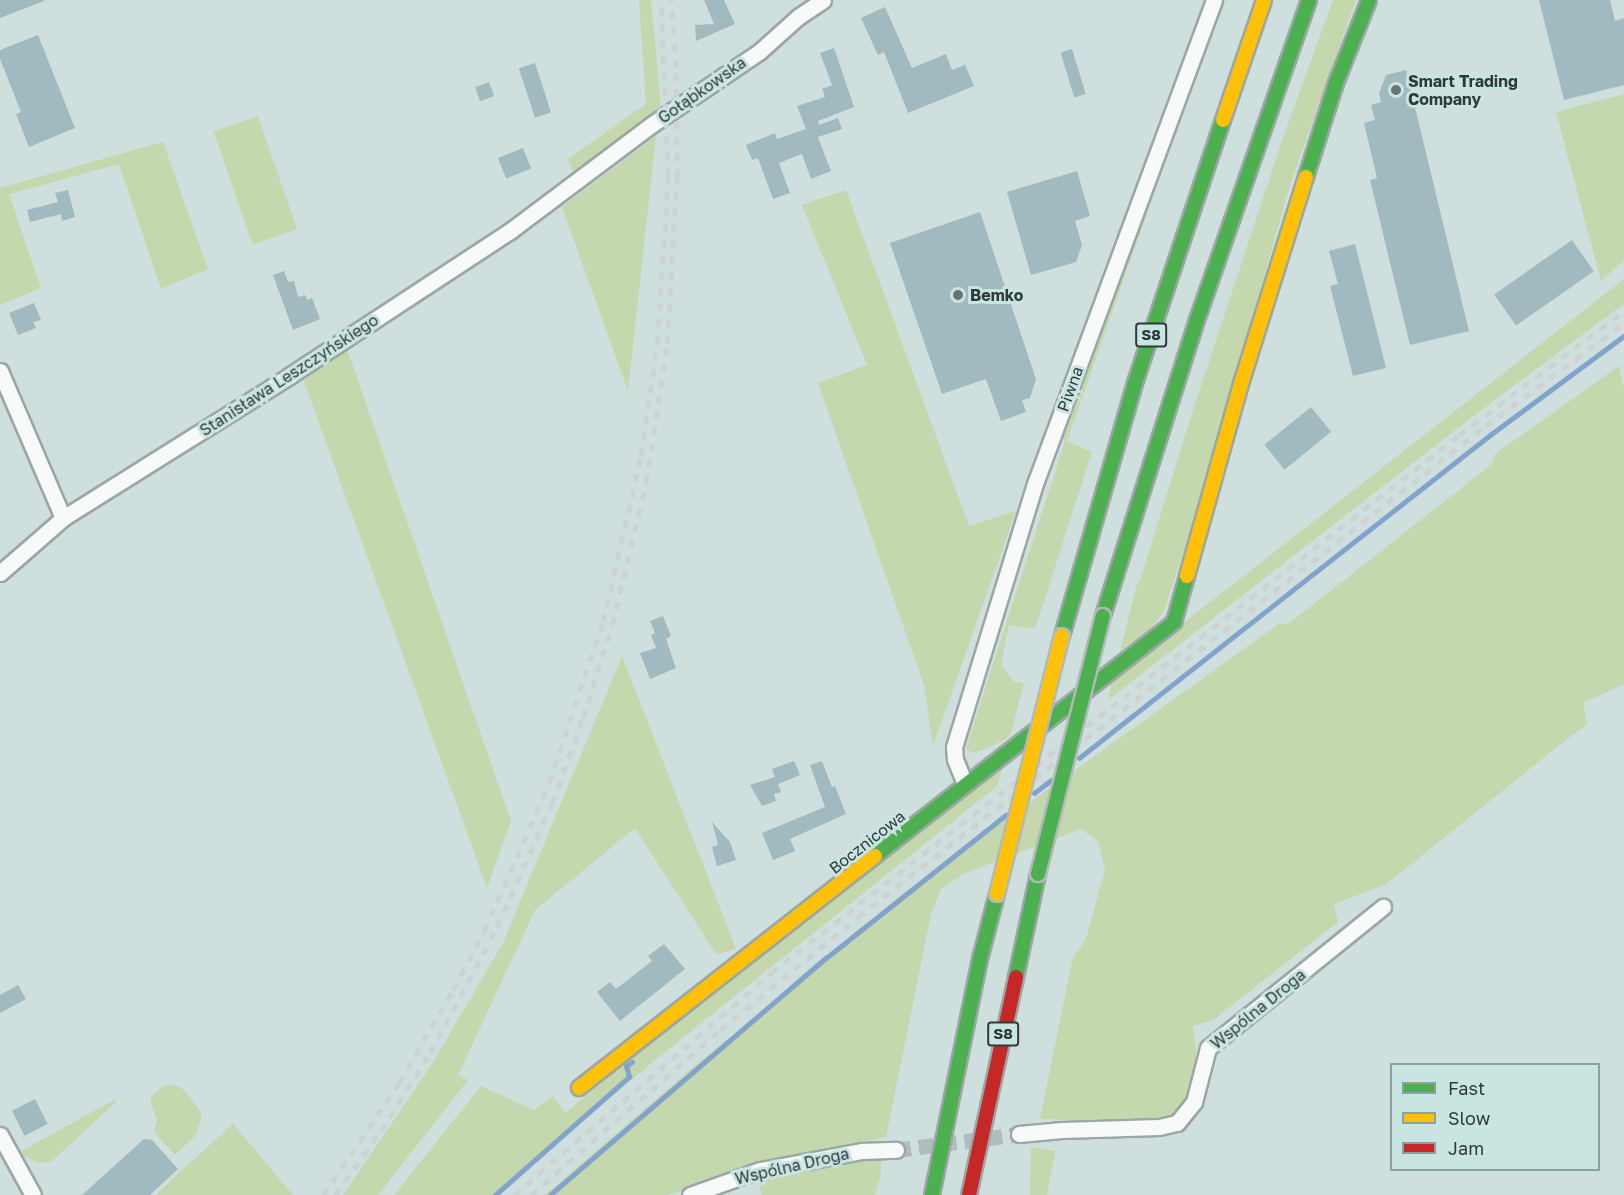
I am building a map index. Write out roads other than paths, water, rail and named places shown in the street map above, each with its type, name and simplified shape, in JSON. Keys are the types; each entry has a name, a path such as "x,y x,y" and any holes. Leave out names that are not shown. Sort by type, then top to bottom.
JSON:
{"main road":[{"name":"S8","path":"932,1195 981,955 1062,636 1135,383 1264,0"},
{"name":"S8","path":"969,1195 1038,874 1103,616 1197,320 1268,112 1310,0"},
{"name":"Bocznicowa","path":"579,1088 1174,622 1241,384 1336,83 1369,0"}],"street":[{"name":"Gołąbkowska","path":"580,179 759,52 798,16 823,0"},
{"name":"Piwna","path":"965,784 955,759 954,747 1036,481 1214,0"},
{"name":"Stanisława Leszczyńskiego","path":"0,573 63,518 289,376 510,231 580,179"},
{"path":"0,371 63,518"},
{"name":"Wspólna Droga","path":"1020,1134 1062,1130 1159,1127 1178,1123 1194,1102 1208,1048 1383,907"},
{"path":"0,1135 33,1195"},
{"name":"Wspólna Droga","path":"690,1195 760,1170 861,1151 896,1150"}],"waterway":[{"path":"1079,758 1490,435 1624,336"},
{"path":"1034,793 1051,780"},
{"path":"550,1195 826,958 1006,815"},
{"path":"495,1195 629,1077 626,1066 632,1062"}],"tunnel":[{"path":"896,1150 1019,1134"}],"railway":[{"path":"323,1195 399,1083 484,931 549,783 603,622 641,456 657,343 668,176 661,0"},
{"path":"335,1195 381,1131 430,1053 497,927 552,803 583,718 612,625 646,482 667,344 677,177 676,67 671,0"},
{"path":"514,1195 771,973 1459,435 1624,311"},
{"path":"531,1195 720,1030 858,917 1485,426 1624,323"}],"place":[{"name":"Smart Trading Company","path":"1396,90"},
{"name":"Bemko","path":"958,295"}]}
